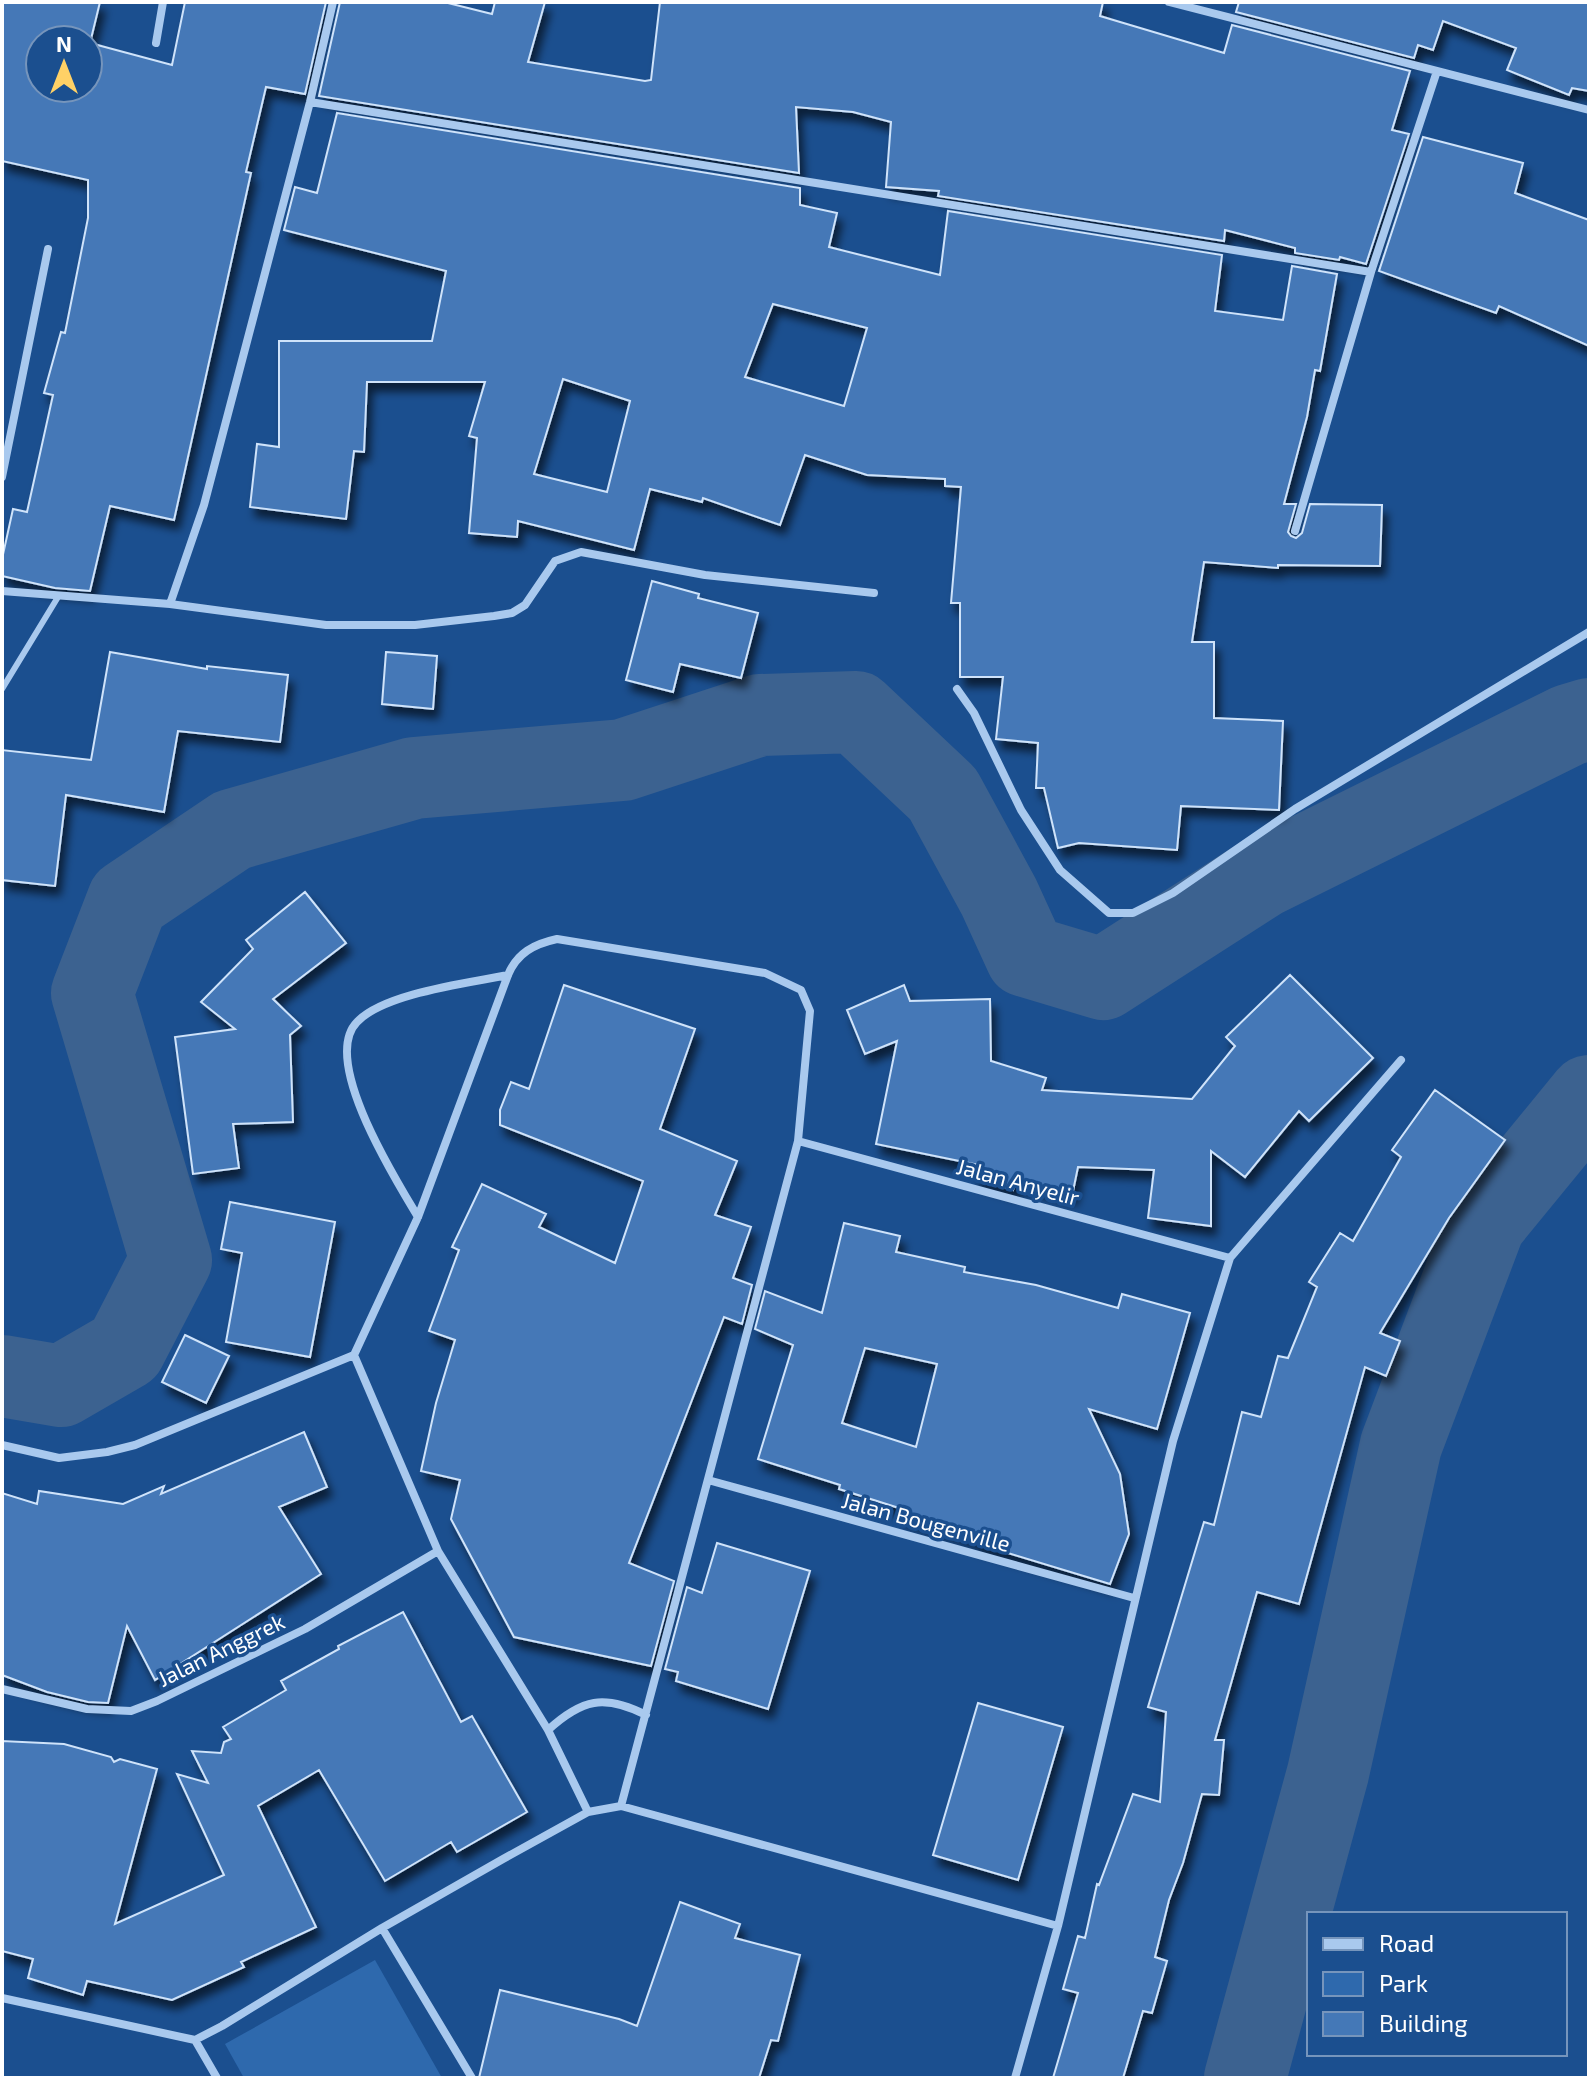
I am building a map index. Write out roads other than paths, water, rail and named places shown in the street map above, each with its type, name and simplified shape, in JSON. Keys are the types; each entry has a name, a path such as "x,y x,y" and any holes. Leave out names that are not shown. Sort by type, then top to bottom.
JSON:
{"street":[{"path":"156,43 163,2"},
{"path":"170,604 204,505 310,102 333,2"},
{"path":"1169,2 1589,110"},
{"path":"1295,531 1371,272 1437,71"},
{"path":"310,102 1371,272"},
{"path":"2,477 48,249"},
{"path":"2,591 170,604 326,625 415,625 512,613 525,605 555,561 581,552 705,575 874,593"},
{"path":"957,689 974,713 1021,810 1060,870 1109,913 1133,913 1173,893 1295,809 1589,632"},
{"path":"2,1445 59,1458 121,1448 354,1355 418,1217 513,963 539,943 557,939 765,973 801,990 810,1011 798,1141 621,1806"},
{"path":"418,1217 372,1140 351,1082 348,1039 357,1022 384,1004 508,975"},
{"path":"1015,2078 1058,1926 1173,1441 1230,1258 1401,1060"},
{"name":"Jalan Anyelir","path":"798,1141 1230,1258"},
{"path":"354,1355 438,1551 548,1730 588,1812"},
{"name":"Jalan Bougenville","path":"708,1480 1134,1598"},
{"name":"Jalan Anggrek","path":"2,1689 87,1709 131,1711 305,1629 438,1551"},
{"path":"548,1730 567,1712 593,1703 621,1703 646,1715"},
{"path":"2,1998 195,2040 382,1928 588,1812 621,1806 1058,1926"},
{"path":"382,1928 472,2078"},
{"path":"195,2040 217,2078"}],"lane":[{"path":"2,689 58,597"}],"waterway":[{"path":"2,1376 61,1386 125,1349 171,1260 92,993 128,900 232,830 414,778 623,760 760,715 856,712 943,794 999,897 1026,956 1103,979 1262,877 1569,725 1589,719"},
{"path":"1245,2078 1328,1773 1401,1445 1485,1223 1589,1096"}]}
